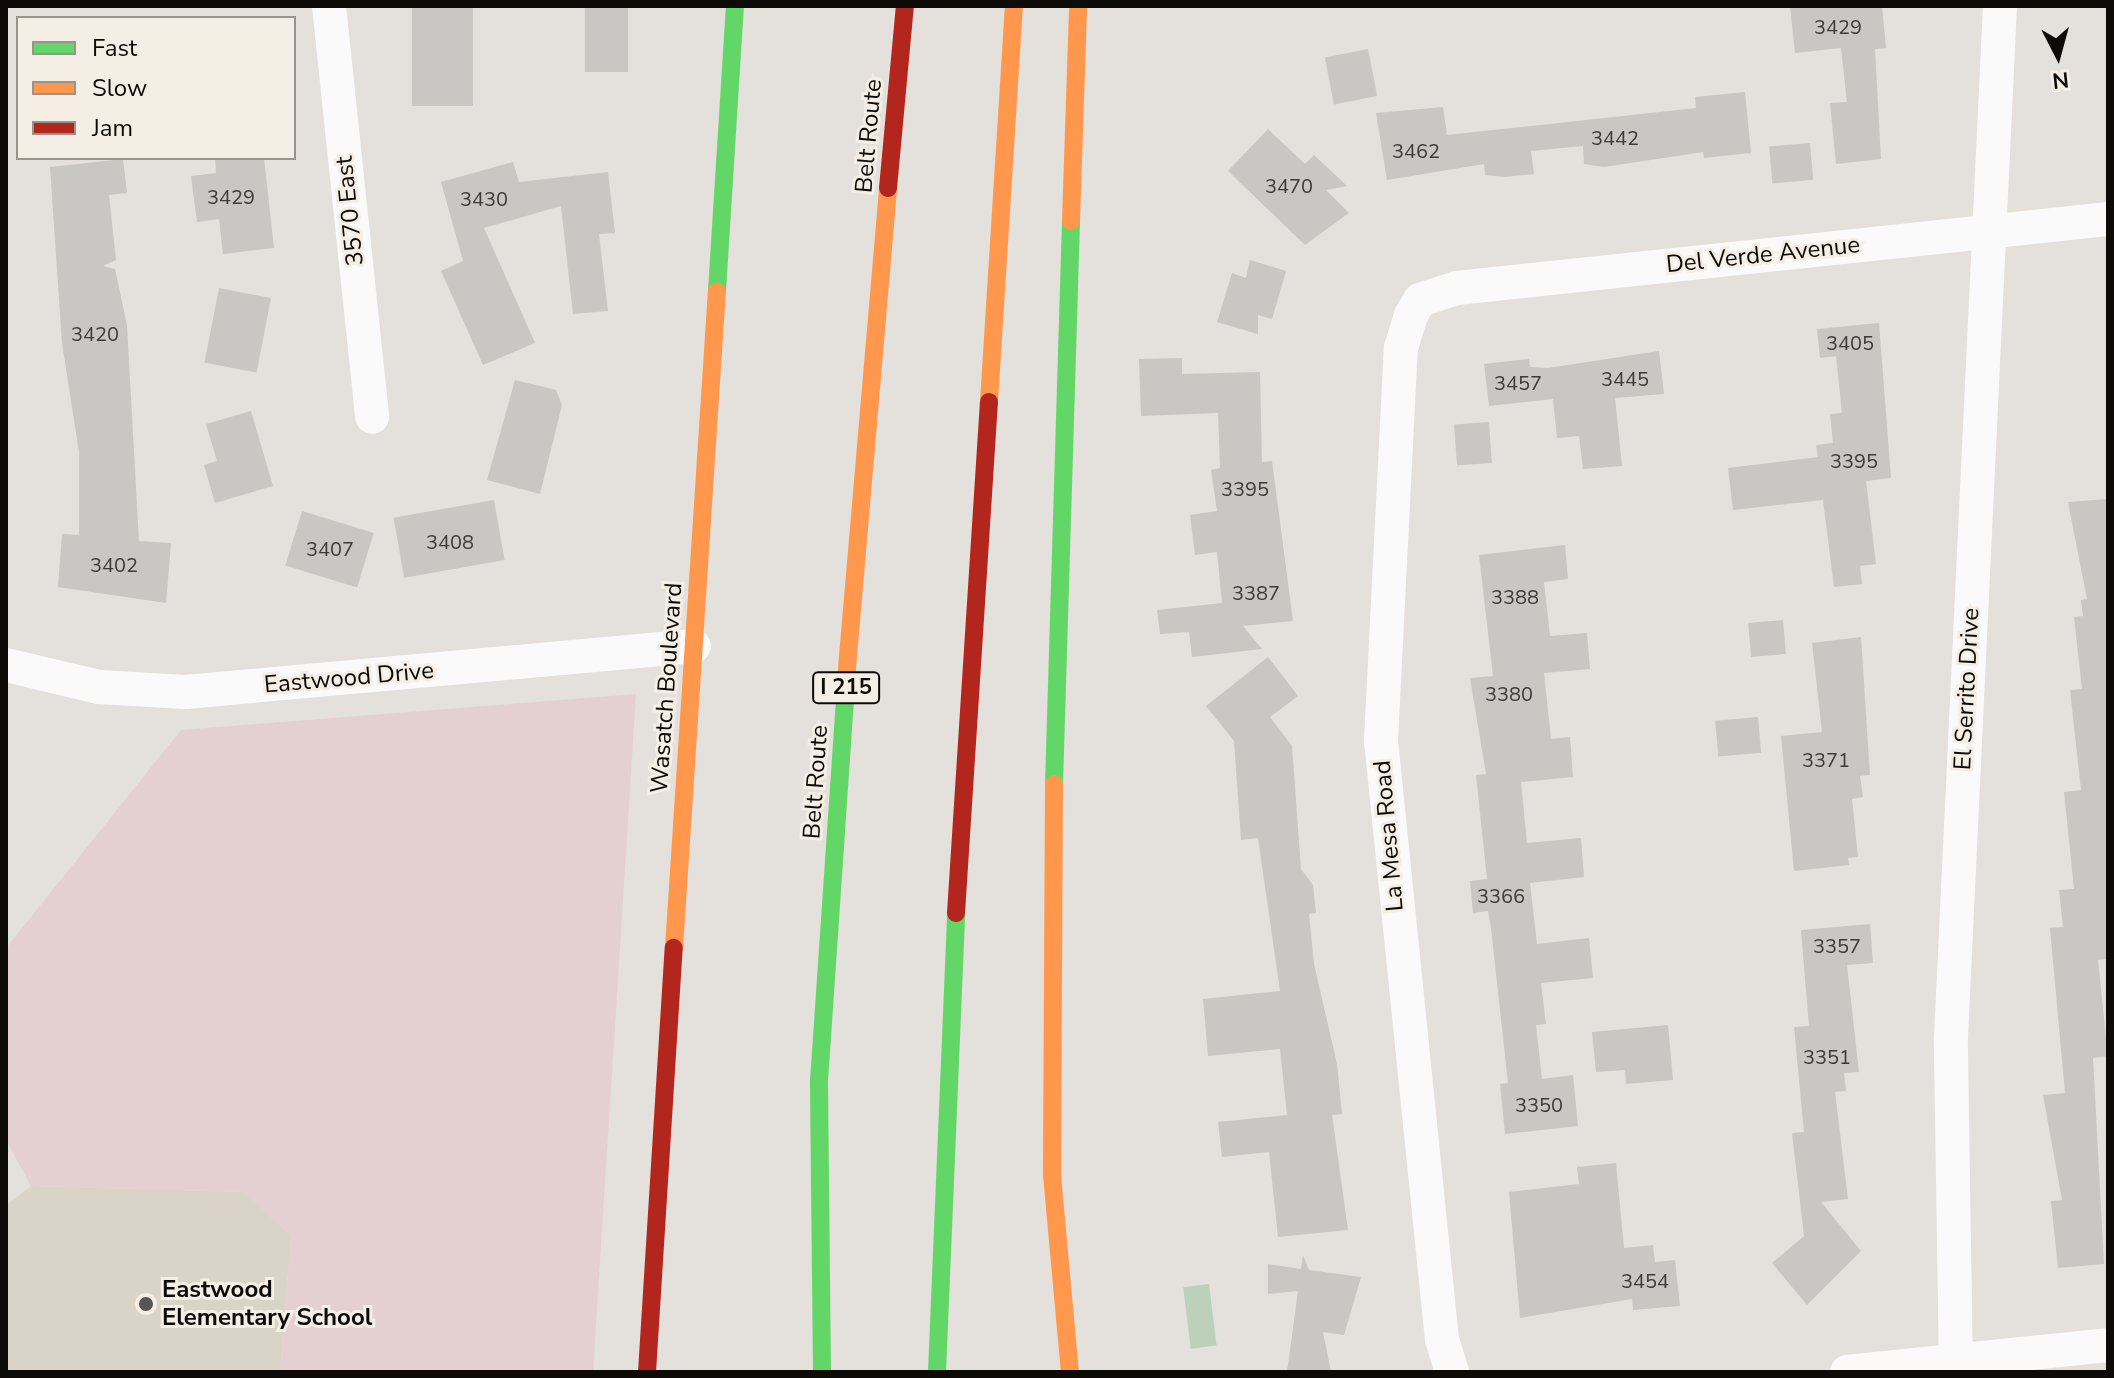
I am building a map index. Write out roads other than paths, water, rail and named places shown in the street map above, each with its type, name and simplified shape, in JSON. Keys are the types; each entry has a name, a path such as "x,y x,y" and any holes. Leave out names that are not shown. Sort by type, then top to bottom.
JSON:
{"main road":[{"name":"Wasatch Boulevard","path":"647,1372 735,6"},
{"name":"Belt Route","path":"822,1372 819,1081 861,467 905,6"},
{"path":"937,1372 940,1165 1014,6"},
{"path":"1070,1372 1052,1175 1052,862 1078,6"}],"street":[{"name":"3570 East","path":"329,6 372,417"},
{"name":"El Serrito Drive","path":"1956,1367 1949,1104 2000,6"},
{"name":"Del Verde Avenue","path":"1420,300 1476,285 2108,219"},
{"name":"La Mesa Road","path":"1420,300 1401,348 1381,740 1441,1324 1452,1372"},
{"name":"Eastwood Drive","path":"6,665 99,687 185,692 694,646"},
{"path":"1847,1372 1956,1367 2108,1345"}],"place":[{"name":"Eastwood Elementary School","path":"146,1304"}]}
